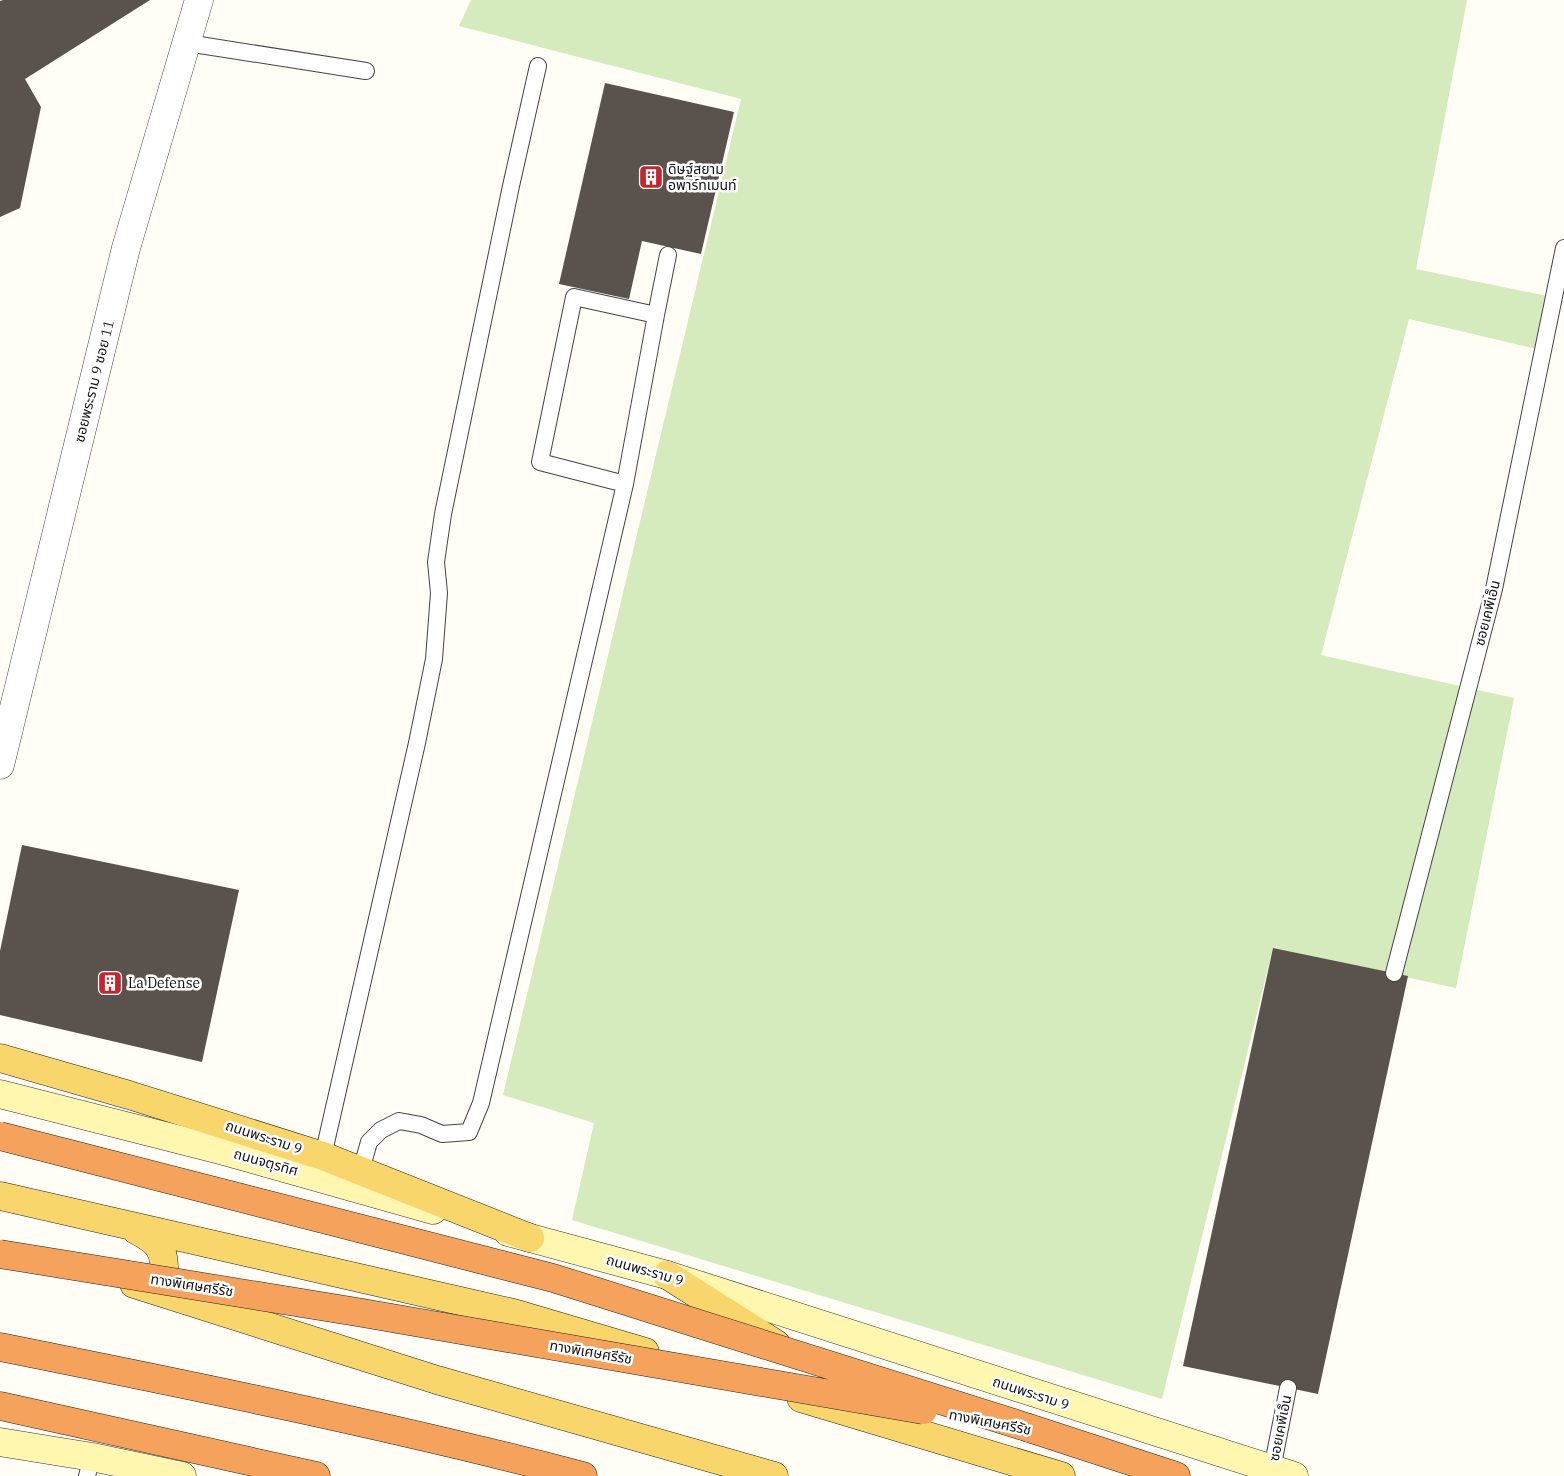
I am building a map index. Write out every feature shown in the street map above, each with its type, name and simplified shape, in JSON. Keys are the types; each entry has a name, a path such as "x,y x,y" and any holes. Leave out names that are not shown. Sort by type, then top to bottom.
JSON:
{"highway":[{"path":"0,1136 553,1278 1030,1428"},
{"name":"ทางพิเศษศรีรัช","path":"0,1254 367,1314 1030,1428 1176,1476"},
{"path":"0,1347 215,1391 494,1453 583,1476"},
{"path":"0,1406 316,1476"}],"main road":[{"name":"ถนนพระราม 9","path":"0,1058 156,1103 323,1156 530,1238 667,1276 1283,1473"},
{"name":"ถนนจตุรทิศ","path":"0,1094 224,1151 530,1238"},
{"path":"0,1196 513,1313 1061,1476"},
{"path":"128,1226 159,1246 164,1258 164,1270 157,1277 147,1282 131,1283"},
{"path":"0,1242 437,1380 774,1476"},
{"path":"667,1276 917,1433"},
{"path":"0,1442 89,1466 182,1476"}],"street":[{"name":"ซอยพระราม 9 ซอย 11","path":"0,765 126,248 199,0"}],"lane":[{"path":"186,43 366,71"},
{"path":"323,1156 417,743 434,659 440,593 436,562 443,514 511,186 538,66"},
{"name":"ซอยเคพีเอ็น","path":"1394,973 1494,589 1564,248"},
{"path":"361,1170 369,1142 381,1130 399,1120 420,1125 442,1134 469,1132 478,1110 625,484 668,255"},
{"path":"625,484 540,462 574,296 656,314"},
{"name":"ซอยเคพีเอ็น","path":"1283,1473 1288,1388"}],"green space":[{"path":"471,0 1467,0 1416,269 1547,296 1537,349 1409,319 1321,655 1514,698 1456,988 1273,948 1162,1399 572,1220 594,1123 503,1095 741,99 459,26"}],"building":[{"path":"150,0 25,79 41,107 20,208 0,217 0,1"},
{"name":"ดิษฐ์สยาม อพาร์ทเมนท์","path":"605,83 734,112 701,254 642,241 629,299 559,284"},
{"name":"La Defense","path":"22,845 239,890 202,1062 0,1015 0,951"},
{"path":"1273,948 1408,976 1318,1394 1183,1366"}],"place":[{"name":"ดิษฐ์สยาม อพาร์ทเมนท์","path":"651,177"},
{"name":"La Defense","path":"110,983"}]}
